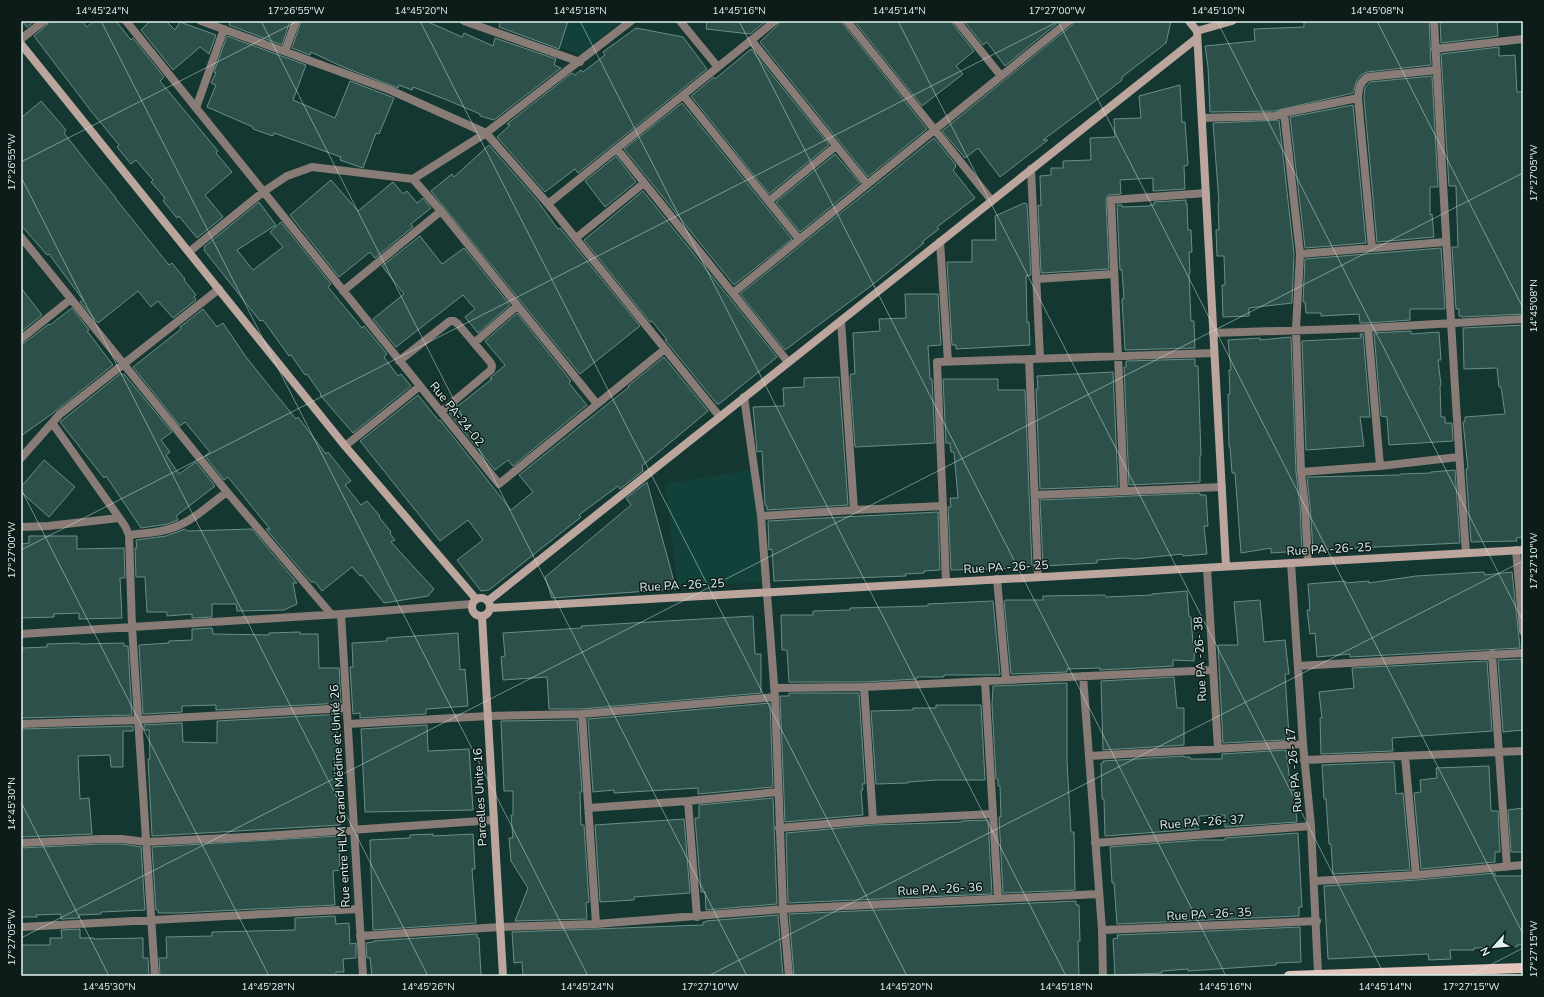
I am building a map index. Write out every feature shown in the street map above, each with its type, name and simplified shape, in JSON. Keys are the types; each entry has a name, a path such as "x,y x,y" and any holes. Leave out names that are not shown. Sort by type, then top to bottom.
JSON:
{"main road":[{"path":"1289,976 1523,968"}],"street":[{"path":"21,40 44,21"},
{"name":"Rue PA-24-02","path":"126,21 498,484 665,349"},
{"path":"201,21 390,90 486,134 548,204 720,417"},
{"path":"285,51 296,21"},
{"path":"464,21 580,62"},
{"path":"189,252 263,192 287,176 312,167 414,180 486,134 631,21"},
{"path":"680,21 717,66"},
{"path":"548,204 717,66 775,21"},
{"path":"847,21 992,201"},
{"path":"957,21 1001,76"},
{"path":"733,293 1069,21"},
{"path":"1189,21 1197,34 1226,566"},
{"path":"474,601 471,608 474,614 482,617 486,615 489,604 744,397 992,201 1197,34 1232,21"},
{"path":"1434,21 1435,49 1438,70 1445,242 1466,553"},
{"path":"196,108 224,29"},
{"path":"1435,49 1523,39"},
{"path":"751,40 867,184"},
{"path":"21,44 346,446 474,601"},
{"path":"1372,248 1358,98 1360,84 1368,77 1438,70"},
{"path":"683,95 800,239"},
{"path":"1202,118 1276,116 1284,113 1358,98"},
{"path":"1284,113 1300,254 1296,329 1301,472 1305,506 1308,562"},
{"path":"769,201 836,146"},
{"path":"617,149 788,362"},
{"path":"1031,169 1040,358"},
{"path":"414,180 441,211 597,404"},
{"path":"576,238 644,183"},
{"path":"1124,491 1111,200 1206,193"},
{"path":"343,290 441,211"},
{"path":"21,238 227,492 331,614"},
{"path":"940,242 948,361"},
{"path":"1300,254 1445,242"},
{"path":"1036,279 1114,274"},
{"path":"21,457 53,424 60,414 219,289"},
{"path":"21,339 71,299"},
{"path":"474,343 517,306"},
{"path":"1213,333 1296,329 1368,328 1523,319"},
{"path":"841,320 854,510"},
{"path":"399,361 450,321 454,321 458,324 474,343 492,366 491,370 440,412"},
{"path":"1368,328 1380,466"},
{"path":"946,582 936,362 1214,353"},
{"path":"1029,359 1038,577"},
{"path":"346,446 420,386"},
{"path":"744,397 761,516 775,692 783,908 790,976"},
{"path":"53,424 125,526 129,535 132,627 155,976"},
{"path":"1301,472 1380,466 1459,457"},
{"path":"1035,495 1222,487"},
{"path":"129,535 158,532 174,528 189,521 227,492"},
{"path":"761,516 943,506"},
{"path":"21,527 48,526 119,518"},
{"path":"1519,550 1523,631"},
{"name":"Rue PA -26- 25","path":"489,604 767,592 1519,550"},
{"name":"Rue PA -26- 17","path":"1291,563 1304,760 1315,881 1318,974"},
{"name":"Rue PA -26- 38","path":"1207,568 1218,749"},
{"path":"997,579 1006,680"},
{"path":"21,634 341,614 474,601 484,598 489,604"},
{"name":"Rue entre HLM Grand Médine et Unité 26","path":"341,614 363,976"},
{"name":"Parcelles Unite 16","path":"482,617 503,976"},
{"path":"1298,666 1523,652"},
{"path":"1492,654 1507,867"},
{"path":"348,724 488,716 582,714 775,692 1213,670"},
{"path":"1083,676 1102,930 1103,976"},
{"path":"985,681 998,898"},
{"path":"864,687 873,820"},
{"path":"21,724 138,720 347,708"},
{"path":"582,714 596,924"},
{"path":"1089,756 1303,744"},
{"path":"1304,760 1523,751"},
{"path":"1405,756 1416,875"},
{"path":"588,808 688,801 778,792"},
{"path":"688,801 697,917"},
{"path":"779,828 873,820 993,814"},
{"path":"21,843 101,839 122,839 146,842 494,820"},
{"name":"Rue PA -26- 37","path":"1095,843 1311,826"},
{"path":"1315,881 1416,875 1523,865"},
{"name":"Rue PA -26- 36","path":"360,936 500,927 596,924 697,917 783,908 1099,894"},
{"path":"21,927 359,909"},
{"name":"Rue PA -26- 35","path":"1102,930 1317,921"}],"shaded area":[{"path":"486,21 621,21 581,55"},
{"path":"755,469 764,582 678,586 665,484"}],"building":[{"path":"22,21 35,21 27,27"},
{"path":"49,21 82,21 87,27 94,21 116,21 131,40 133,38 164,77 160,81 218,151 216,153 232,172 205,195 223,217 197,238 179,216 177,218 163,201 165,198 151,182 153,180 136,160 131,164 117,147 119,145 34,36 47,25"},
{"path":"150,21 166,21 175,30 180,22 216,35 209,54 200,47 173,70 141,30"},
{"path":"230,21 290,21 282,45 229,25"},
{"path":"301,21 426,21 462,37 464,33 493,46 495,38 556,59 554,65 561,68 494,120 480,116 480,114 413,87 412,90 399,85 398,88 343,67 311,52 310,55 292,48"},
{"path":"501,21 568,21 559,49 499,27"},
{"path":"707,21 766,21 750,34 706,29"},
{"path":"780,21 842,21 927,129 868,177 760,42 778,25"},
{"path":"854,21 952,21 974,51 956,66 963,74 922,106"},
{"path":"964,21 1060,21 1005,66 987,42 983,45"},
{"path":"1074,21 1171,21 1166,43 1122,77 1122,80 1043,140 1048,140 1000,177 978,148 965,158 942,131 1072,25"},
{"path":"1304,21 1429,21 1431,65 1367,72 1361,75 1357,80 1353,93 1274,111 1210,112 1208,67 1205,46 1255,41 1254,29 1304,27"},
{"path":"1440,21 1497,21 1498,36 1441,43"},
{"path":"636,28 683,37 707,69 578,173 575,169 545,192 497,137 510,125 507,124 572,73 575,75 581,70 583,72 605,55 603,52"},
{"path":"227,36 306,65 293,100 335,118 350,81 394,98 379,134 376,133 363,168 340,160 341,157 274,133 273,136 253,129 253,127 207,107 216,85 211,83 216,73 214,72"},
{"path":"1499,47 1499,56 1515,55 1517,92 1523,92 1523,314 1462,317 1459,316 1459,309 1456,309 1452,247 1458,247 1456,186 1449,186 1441,54"},
{"path":"751,49 829,145 769,194 691,96 714,77 715,79"},
{"path":"1432,76 1438,187 1430,187 1430,215 1432,214 1434,237 1377,242 1364,98 1365,88 1370,82"},
{"path":"1180,85 1182,122 1185,122 1188,165 1184,166 1185,189 1153,191 1153,178 1120,180 1121,194 1108,195 1106,200 1109,269 1041,273 1038,205 1041,206 1040,176 1051,175 1051,168 1063,168 1063,161 1091,160 1090,138 1115,137 1114,119 1141,118 1139,96"},
{"path":"41,101 66,130 64,133 116,199 169,265 172,263 196,295 194,297 196,300 173,318 158,301 151,307 138,291 98,323 80,302 83,300 49,254 47,255 21,225 21,118"},
{"path":"682,103 792,239 734,285 624,149"},
{"path":"1353,105 1366,243 1305,248 1290,117"},
{"path":"1279,120 1294,254 1292,303 1249,308 1249,316 1223,317 1222,285 1225,285 1224,256 1217,256 1216,230 1219,230 1219,203 1213,123"},
{"path":"934,138 956,165 953,170 975,198 937,227 939,229 922,242 924,243 871,286 785,350 740,294"},
{"path":"489,145 536,199 558,229 560,228 640,326 580,374 431,191 452,174 454,177"},
{"path":"835,154 860,183 800,232 776,202"},
{"path":"616,156 636,182 605,207 585,181"},
{"path":"331,180 358,211 393,182 403,194 407,191 417,203 423,198 431,208 411,224 413,227 375,258 370,252 339,277 290,215"},
{"path":"643,191 777,357 719,404 717,404 665,340 667,340 652,321 650,322 584,240"},
{"path":"1186,200 1188,230 1191,230 1192,252 1189,252 1189,273 1191,321 1194,321 1195,348 1125,350 1122,299 1124,299 1122,270 1120,270 1117,205 1122,205 1122,207 1150,206 1154,205 1154,202"},
{"path":"259,202 276,225 237,250 253,270 283,247 270,232 281,222 331,284 328,287 362,328 364,326 387,354 384,357 398,376 401,374 411,386 353,433 320,395 321,394 307,374 305,375 291,355 289,356 263,320 260,321 204,250 204,247"},
{"path":"1024,203 1027,204 1031,275 1026,276 1027,322 1029,322 1030,345 956,349 956,345 952,345 947,262 972,262 972,240 996,240 995,216"},
{"path":"420,236 442,264 464,248 510,305 478,333 465,317 475,309 463,295 396,347 373,319 404,294 382,266"},
{"path":"1441,248 1445,309 1410,309 1410,320 1368,323 1360,323 1359,314 1321,316 1321,313 1306,313 1305,302 1303,302 1305,259"},
{"path":"21,288 42,315 21,332"},
{"path":"905,294 938,294 941,345 928,346 930,379 932,379 935,443 855,447 850,377 851,374 855,374 853,333 880,331 879,319 906,318"},
{"path":"72,308 89,330 87,331 113,365 53,413 21,436 21,344 49,324 50,325"},
{"path":"203,309 217,327 223,323 246,357 296,419 298,417 326,454 328,452 351,481 345,485 361,505 367,501 380,516 379,517 391,532 390,534 395,540 391,542 434,589 428,596 384,603 362,575 360,576 352,567 322,591 315,582 311,582 266,529 270,529 228,477 224,480 205,456 210,452 185,422 180,426 133,367 181,329 180,327"},
{"path":"517,313 571,381 569,383 587,405 513,466 508,460 495,470 449,413 492,379 490,378 505,365 485,341"},
{"path":"1523,325 1523,537 1516,538 1517,541 1471,542 1466,469 1468,469 1463,422 1465,422 1465,417 1505,414 1501,387 1499,387 1497,368 1464,369 1463,328"},
{"path":"1411,331 1411,334 1439,332 1441,360 1438,360 1441,385 1441,417 1445,417 1445,423 1452,423 1453,441 1389,445 1387,417 1381,416 1374,333"},
{"path":"1360,334 1363,334 1370,417 1360,417 1364,446 1306,450 1302,341 1361,338"},
{"path":"1291,337 1296,472 1300,506 1302,551 1271,553 1271,548 1241,553 1235,473 1232,473 1229,447 1228,394 1230,394 1229,370 1231,370 1228,340 1260,338 1260,340"},
{"path":"664,357 708,411 642,466 643,471 620,489 618,486 579,515 581,517 489,590 481,591 457,560 483,540 468,520 440,541 360,441 418,395 439,421 440,420 511,510 533,492 519,475"},
{"path":"1195,359 1195,366 1198,366 1201,456 1200,482 1129,485 1124,367 1126,367 1126,361"},
{"path":"1113,372 1118,486 1040,489 1036,389 1038,389 1037,376"},
{"path":"121,373 122,375 124,374 172,432 161,440 170,452 166,455 179,474 196,462 215,486 176,516 178,520 168,524 141,528 106,476 104,478 60,422"},
{"path":"839,377 848,505 767,510 767,506 765,505 762,451 757,452 753,407 784,406 783,388 804,387 804,378"},
{"path":"943,379 998,379 998,390 1025,390 1032,566 1028,566 1028,568 951,570 948,507 951,507 950,498 958,498 954,452 951,452 950,443 946,443"},
{"path":"44,460 75,487 49,517 21,492 21,487"},
{"path":"1455,470 1460,543 1313,550 1307,477 1400,475"},
{"path":"647,482 676,589 552,598 545,577 631,505 626,498"},
{"path":"1200,493 1200,495 1206,495 1208,526 1204,526 1207,554 1183,556 1182,554 1135,559 1123,558 1097,560 1097,563 1043,566 1040,500"},
{"path":"938,512 940,570 905,574 906,576 774,581 772,549 769,550 768,521"},
{"path":"185,529 187,531 252,529 297,583 293,583 297,604 284,610 237,611 236,604 212,604 212,617 192,618 192,614 167,616 167,612 147,612 145,577 136,577 136,540 166,536"},
{"path":"29,536 77,536 77,549 124,548 125,578 120,578 122,618 79,619 79,613 54,614 54,617 21,618 21,544 29,543"},
{"path":"1484,572 1485,575 1512,572 1520,648 1350,657 1350,654 1317,657 1315,633 1310,634 1307,610 1310,610 1308,584 1345,581 1346,583 1369,581 1369,583 1416,576"},
{"path":"1187,591 1193,643 1195,643 1194,661 1173,660 1173,666 1100,670 1100,668 1067,669 1067,672 1011,674 1004,601 1006,600 1043,600 1043,596 1105,595 1106,597 1152,595"},
{"path":"1260,600 1264,642 1285,640 1289,674 1285,674 1289,737 1285,737 1285,740 1223,743 1218,645 1238,645 1234,602"},
{"path":"993,601 1000,675 944,675 944,677 917,677 917,679 864,682 789,682 787,650 782,650 781,615 813,615 813,611 850,610 850,608 928,606 928,604"},
{"path":"753,616 755,654 761,654 761,693 582,709 549,709 547,677 503,680 501,657 505,656 503,633 582,628 581,626"},
{"path":"212,628 213,634 269,635 269,633 300,632 300,634 318,634 319,668 339,668 341,703 216,710 216,705 182,706 182,712 143,714 139,645 192,640 192,629"},
{"path":"458,633 460,670 465,669 468,706 426,709 426,714 360,718 360,713 353,714 350,667 353,667 352,643 387,641 387,638"},
{"path":"124,643 124,646 128,646 132,715 21,718 22,648 47,647 47,644"},
{"path":"1521,659 1523,670 1523,730 1503,732 1498,660"},
{"path":"1487,661 1492,731 1392,738 1393,751 1321,754 1320,718 1322,718 1319,692 1354,688 1352,668"},
{"path":"1174,677 1177,708 1184,708 1184,745 1103,750 1101,681"},
{"path":"1067,683 1067,761 1071,832 1074,832 1075,890 1003,893 999,817 1001,817 1000,786 998,786 998,779 996,779 992,705 993,686"},
{"path":"789,693 859,693 865,784 862,784 863,790 861,790 863,815 785,822 780,696 789,696"},
{"path":"770,703 773,787 698,794 698,788 614,793 614,790 593,792 588,719"},
{"path":"936,705 981,705 985,780 937,780 876,784 871,711 936,708"},
{"path":"342,714 336,715 338,758 334,758 335,781 338,781 340,825 152,836 148,759 150,759 149,730 144,730 144,725 182,723 183,742 217,743 217,721"},
{"path":"577,720 582,792 580,792 581,825 584,825 589,902 586,903 587,919 515,921 528,888 511,861 509,838 513,838 511,815 513,815 513,791 504,791 501,721"},
{"path":"427,725 428,751 469,749 473,810 365,812 361,729"},
{"path":"133,726 133,731 123,731 123,767 111,767 110,755 78,756 80,799 89,798 92,834 21,837 21,729"},
{"path":"1286,750 1291,790 1294,789 1297,822 1225,827 1225,815 1199,816 1199,829 1105,836 1101,763 1103,763 1103,761 1184,756 1190,757 1190,759 1222,759 1222,754"},
{"path":"1394,762 1396,794 1403,793 1410,870 1333,874 1326,799 1324,799 1322,765"},
{"path":"1489,766 1491,811 1498,811 1500,852 1495,852 1495,862 1421,869 1414,793 1421,792 1420,780 1437,778 1436,768"},
{"path":"773,798 777,904 706,910 705,892 701,892 695,818 699,818 699,805"},
{"path":"1523,808 1523,852 1511,852 1508,810"},
{"path":"684,819 690,893 634,897 634,900 600,902 595,825"},
{"path":"988,820 992,894 788,903 786,833 873,825"},
{"path":"1298,833 1302,907 1299,907 1299,916 1117,924 1114,883 1112,883 1110,847 1200,840 1225,840 1225,838"},
{"path":"433,834 433,836 473,834 475,869 472,869 476,923 373,930 370,840 410,838 410,835"},
{"path":"339,836 340,870 333,871 335,905 178,913 158,913 158,910 156,910 152,847"},
{"path":"122,844 141,847 145,910 101,912 101,914 79,915 79,918 61,919 61,914 21,917 21,848"},
{"path":"1495,873 1495,876 1523,876 1523,945 1517,945 1517,947 1474,948 1474,950 1450,950 1451,959 1429,960 1428,954 1328,959 1324,886"},
{"path":"1076,901 1076,905 1079,905 1079,976 794,976 789,914"},
{"path":"778,915 783,976 523,976 522,962 514,963 512,932 703,925 703,922 706,921"},
{"path":"335,916 336,924 349,923 350,944 356,943 356,958 343,959 344,972 336,972 336,976 160,976 159,958 167,958 166,937 212,936 212,932 295,930 295,918"},
{"path":"1300,927 1301,962 1188,971 1188,969 1162,971 1162,973 1115,975 1113,939 1118,938 1117,935"},
{"path":"80,929 80,938 143,938 143,958 148,958 149,976 21,976 21,945 50,945 50,938 62,938 61,930"},
{"path":"477,934 477,938 479,938 481,976 372,976 370,958 367,958 366,943 374,941"}]}
